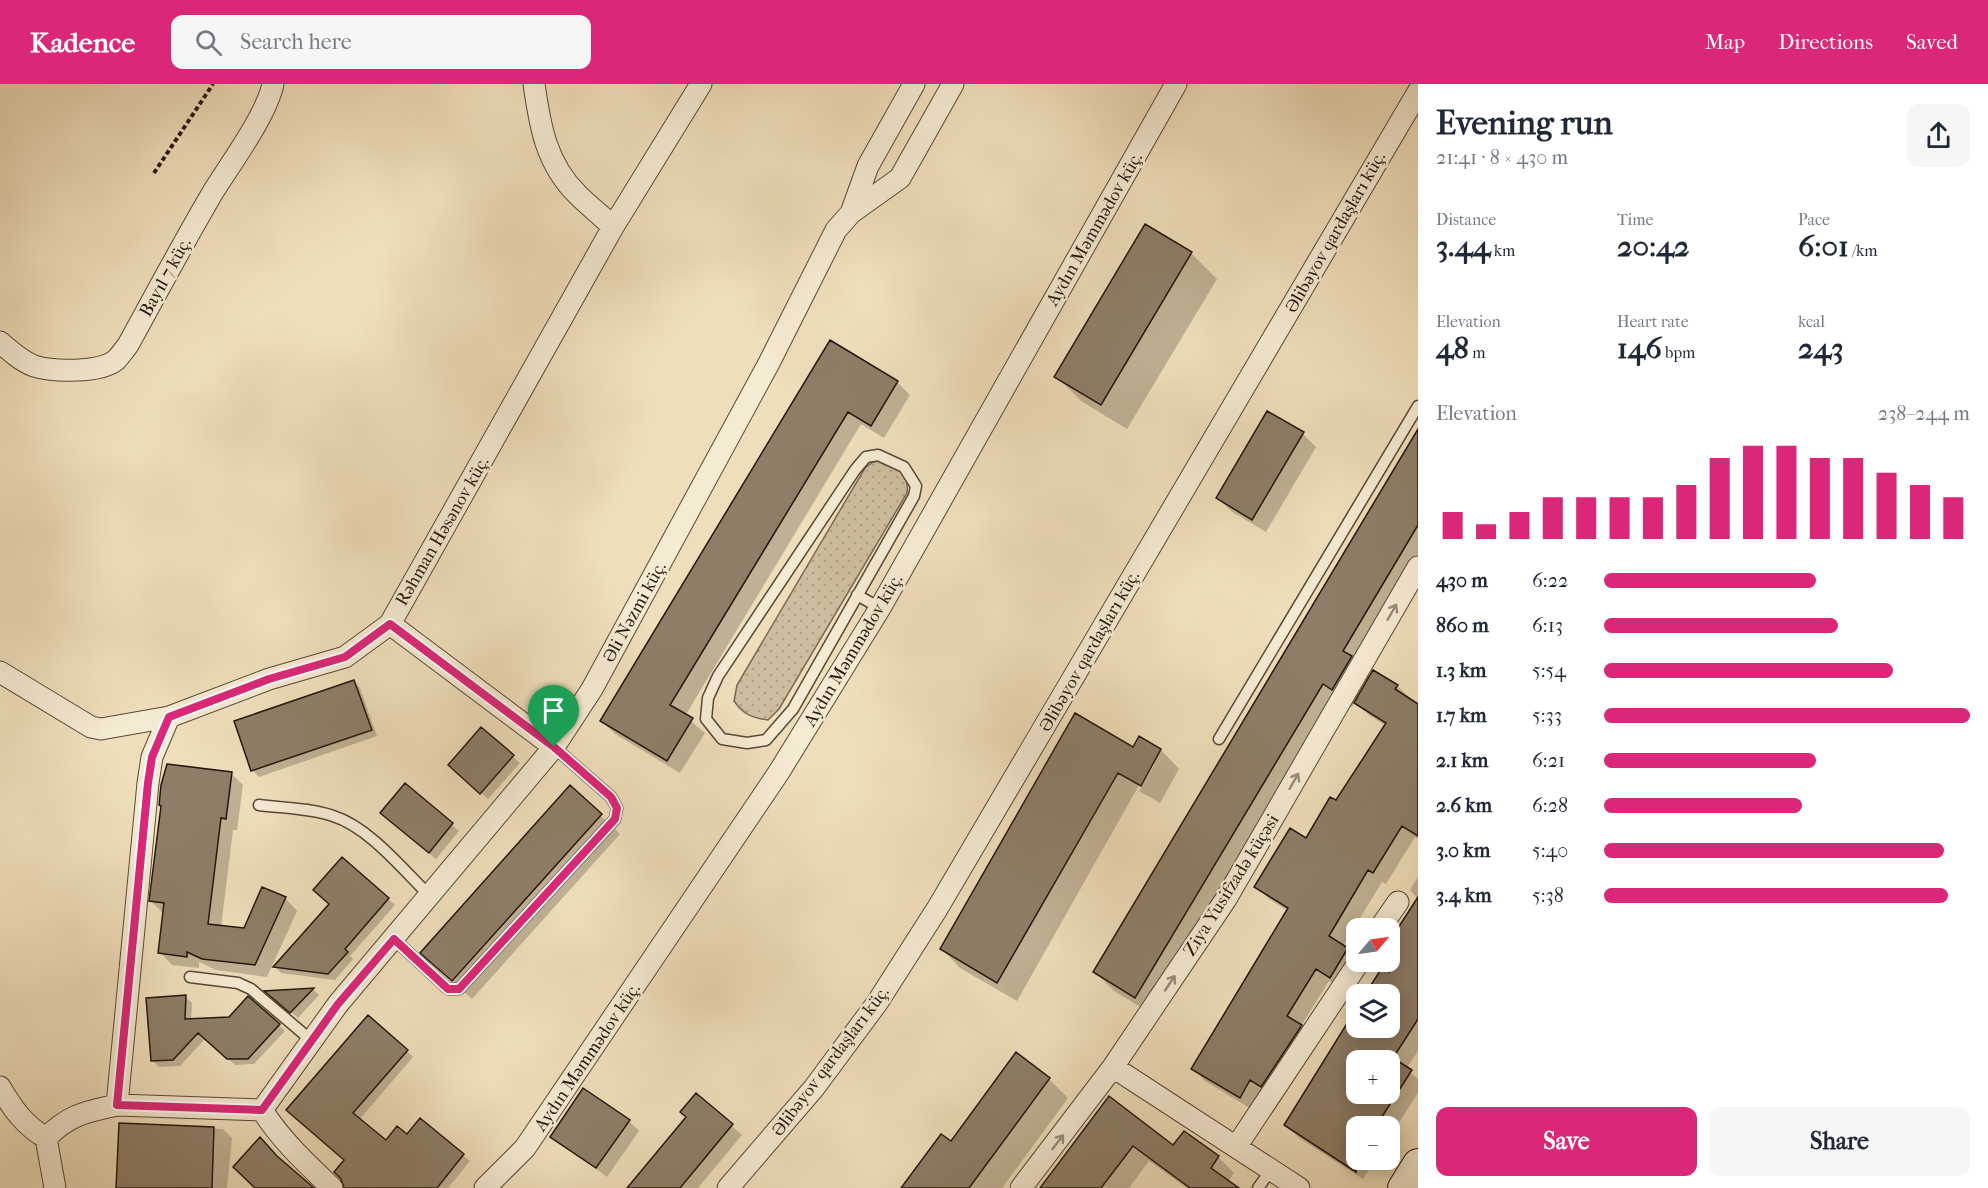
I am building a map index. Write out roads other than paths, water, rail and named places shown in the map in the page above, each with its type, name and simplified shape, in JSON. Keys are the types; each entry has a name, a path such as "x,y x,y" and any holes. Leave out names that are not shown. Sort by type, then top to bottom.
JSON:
{"street":[{"name":"Bayıl 7 küç.","path":"0,342 14,354 35,366 66,370 102,368 115,360 128,345 191,229 255,124 271,95 273,84"},
{"path":"534,84 540,127 551,162 575,193 613,227"},
{"name":"Rəhman Həsənov küç.","path":"0,672 92,727 101,729 169,717 269,679 345,657 390,624 613,227 701,84"},
{"path":"850,213 868,166 914,84"},
{"name":"Əli Nəzmi küç.","path":"262,1110 338,1004 554,747 592,689 769,363 836,230 850,213 900,178 953,84"},
{"name":"Aydın Məmmədov küç.","path":"486,1188 525,1148 779,772 880,608 1176,84"},
{"name":"Əlibəyov qardaşları küç.","path":"728,1188 814,1088 877,1003 937,909 1418,92"},
{"name":"Ziya Yusifzadə küçəsi","path":"1021,1188 1113,1067 1226,898 1418,567"},
{"path":"390,624 554,747"},
{"path":"117,1105 148,783 152,757 169,717"},
{"path":"1387,918 1398,902"},
{"path":"1236,1147 1352,972"},
{"path":"1113,1067 1299,1188"},
{"path":"0,1087 13,1109 28,1127 46,1138 55,1188"},
{"path":"46,1138 61,1123 78,1113 117,1105 262,1110 296,1154 333,1188"},
{"path":"1403,1188 1418,1164"}],"lane":[{"path":"1219,739 1418,406"},
{"path":"878,455 904,467 916,486 914,496 857,595 793,709 765,740 747,743 722,739 706,719 708,698 718,676 855,470 866,457 878,455"},
{"path":"857,595 880,608"},
{"path":"394,939 448,989 459,989 615,819 617,808 611,797 554,747"},
{"path":"259,805 330,815 344,820 359,828 430,896"},
{"path":"190,977 238,983 251,989 312,1041"},
{"path":"1258,1188 1271,1170"}]}
